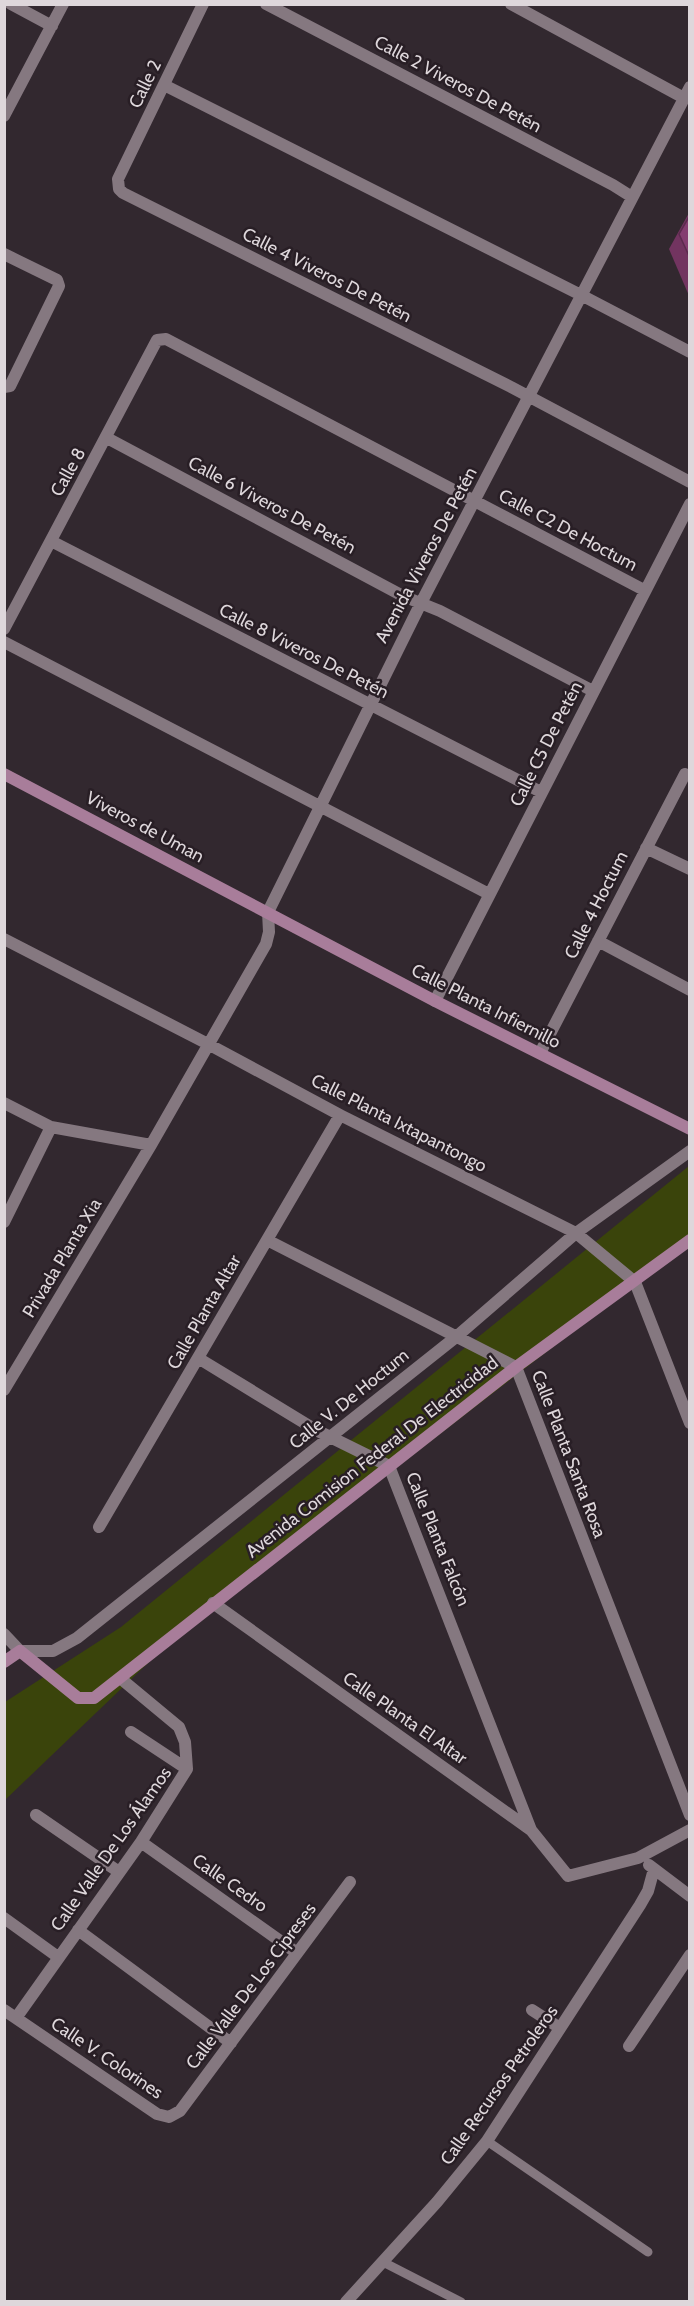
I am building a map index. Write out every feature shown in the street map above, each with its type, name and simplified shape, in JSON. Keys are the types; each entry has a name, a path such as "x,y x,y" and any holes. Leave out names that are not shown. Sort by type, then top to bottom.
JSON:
{"main road":[{"name":"Viveros de Uman","path":"4,774 268,912"},
{"name":"Calle Planta Infiernillo","path":"268,912 435,1001 688,1126"},
{"name":"Avenida Comision Federal De Electricidad","path":"20,1651 78,1698 94,1698 516,1367 690,1240"},
{"path":"4,1662 20,1651"}],"street":[{"path":"11,4 52,26"},
{"path":"4,116 63,4"},
{"name":"Calle 2","path":"118,180 203,4"},
{"name":"Calle 2 Viveros De Petén","path":"266,4 632,197"},
{"path":"511,4 687,92"},
{"path":"164,85 690,352"},
{"name":"Avenida Viveros De Petén","path":"208,1044 266,944 269,932 268,912 369,705 687,92"},
{"name":"Calle 4 Viveros De Petén","path":"118,180 119,189 123,193 529,396 690,482"},
{"path":"4,254 57,280 59,286 10,386 4,387"},
{"name":"Calle 8","path":"4,629 157,340 166,339 476,501"},
{"name":"Calle 6 Viveros De Petén","path":"107,438 403,596 421,603"},
{"name":"Calle C2 De Hoctum","path":"476,501 644,590"},
{"name":"Calle C5 De Petén","path":"435,1001 690,504"},
{"name":"Calle 8 Viveros De Petén","path":"51,541 541,792"},
{"path":"421,603 593,691"},
{"path":"4,642 489,894"},
{"name":"Calle 4 Hoctum","path":"540,1053 685,774"},
{"path":"646,848 690,869"},
{"name":"Calle Planta Ixtapantongo","path":"4,939 340,1115 576,1233 635,1282 690,1423"},
{"path":"598,941 690,990"},
{"name":"Privada Planta Xia","path":"4,1390 151,1145 208,1044"},
{"path":"4,1103 51,1127 151,1145"},
{"name":"Calle Planta Altar","path":"99,1527 340,1115"},
{"path":"4,1222 51,1127"},
{"name":"Calle V. De Hoctum","path":"20,1651 53,1651 77,1638 456,1337 576,1233 690,1151"},
{"name":"Calle Planta Santa Rosa","path":"267,1240 516,1367 690,1815"},
{"name":"Calle Planta Falcón","path":"198,1358 316,1430 389,1466 531,1830"},
{"name":"Calle Planta El Altar","path":"213,1603 531,1830 565,1874 572,1877 638,1858"},
{"path":"4,1635 20,1651"},
{"name":"Calle Valle De Los Álamos","path":"16,2018 141,1842 187,1769 185,1742 179,1727 120,1678"},
{"path":"131,1732 187,1769"},
{"path":"36,1815 119,1872"},
{"path":"690,1830 638,1858 690,1896"},
{"name":"Calle Cedro","path":"141,1842 297,1953"},
{"name":"Calle Recursos Petroleros","path":"346,2301 437,2202 487,2141 640,1905 648,1891 654,1869"},
{"name":"Calle Valle De Los Cipreses","path":"180,2111 350,1882"},
{"path":"4,1918 58,1957"},
{"path":"78,1930 231,2043"},
{"path":"629,2046 690,1955"},
{"name":"Calle V. Colorines","path":"4,2010 157,2114 169,2117 180,2111"},
{"path":"532,2010 560,2028"}],"lane":[{"path":"487,2141 648,2252"},
{"path":"383,2262 461,2301"}],"green space":[{"path":"689,1166 689,1242 169,1643 5,1800 5,1702 121,1627"}],"building":[{"path":"690,215 690,258 679,234"}]}
